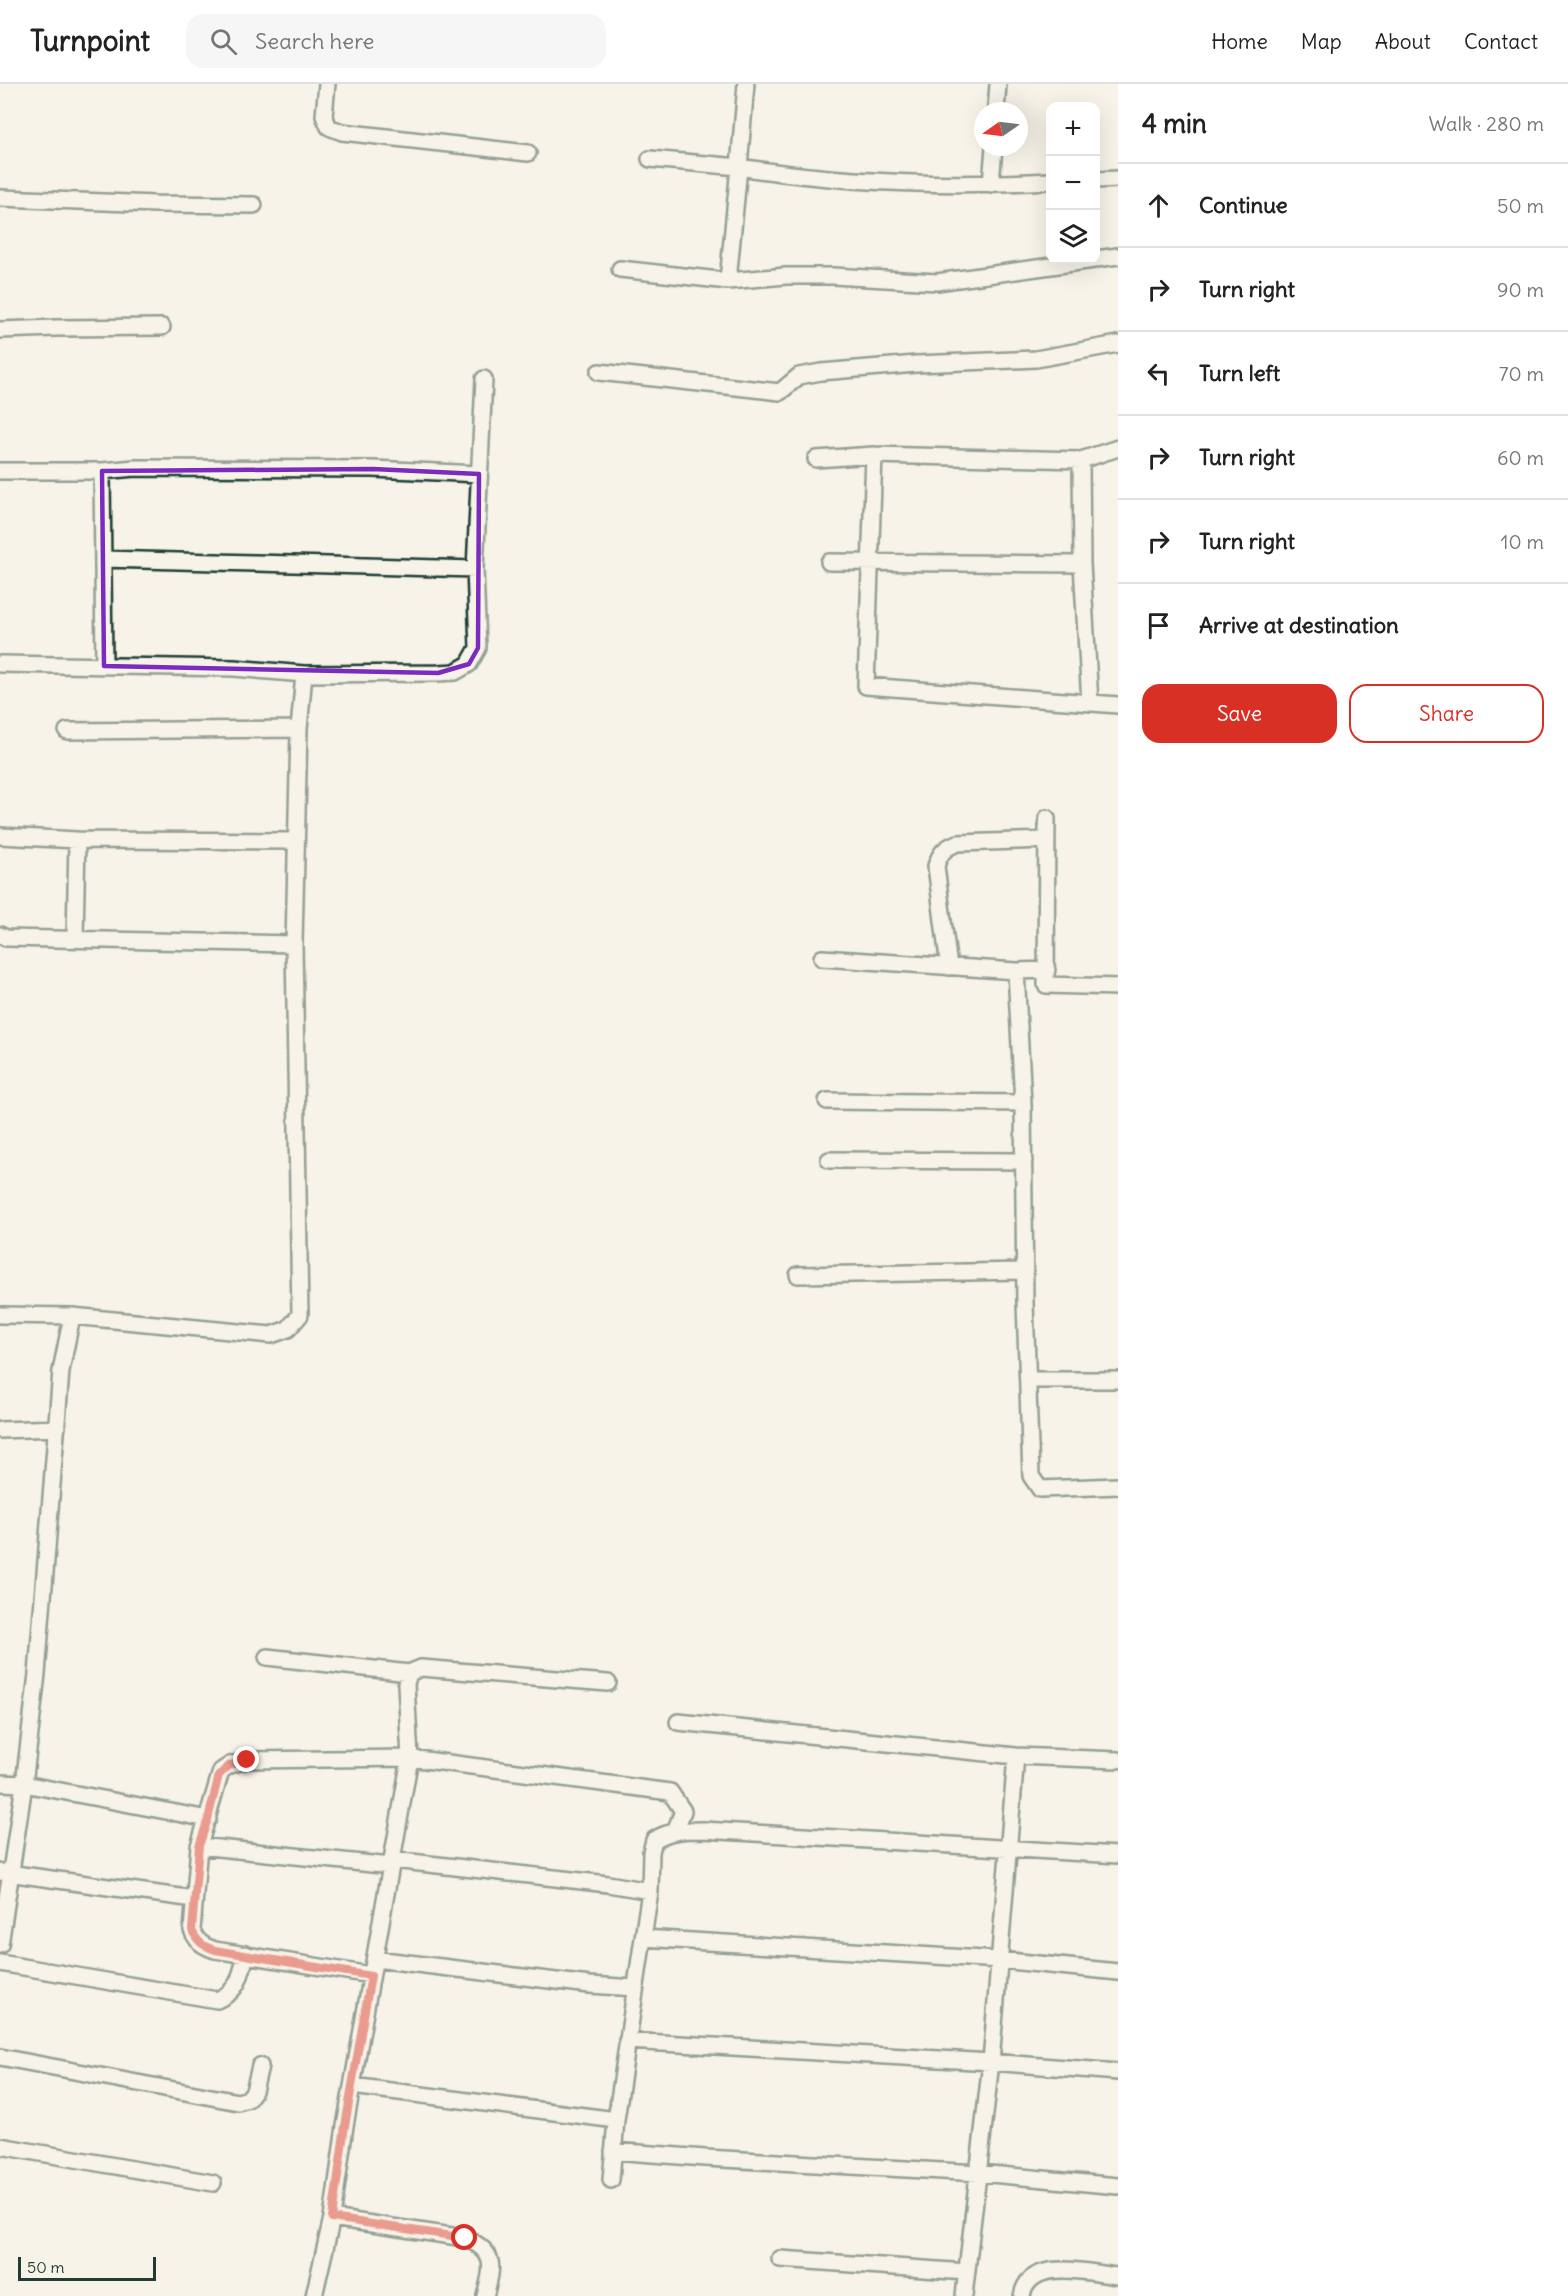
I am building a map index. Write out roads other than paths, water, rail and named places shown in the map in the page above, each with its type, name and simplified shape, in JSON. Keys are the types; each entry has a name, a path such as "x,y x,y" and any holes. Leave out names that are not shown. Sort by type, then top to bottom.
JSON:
{"street":[{"path":"327,84 324,116 329,127 342,132 528,153"},
{"path":"728,281 746,84"},
{"path":"997,102 998,84"},
{"path":"991,184 993,156"},
{"path":"650,159 739,166 802,177 991,184 1046,181"},
{"path":"1100,180 1118,179"},
{"path":"0,198 254,205"},
{"path":"1100,258 1118,256"},
{"path":"620,269 728,281 786,276 833,276 937,282 1061,264"},
{"path":"0,330 162,327"},
{"path":"599,372 780,392 799,376 821,372 916,364 1036,359 1118,344"},
{"path":"0,664 234,668 304,674 455,672 469,664 478,648 475,569 484,379"},
{"path":"816,459 874,454 1081,460 1118,448"},
{"path":"874,454 866,686 1118,705"},
{"path":"1081,460 1082,564 1090,703"},
{"path":"0,471 102,471 135,468 373,469 479,474"},
{"path":"102,471 104,666"},
{"path":"103,559 475,569"},
{"path":"829,561 1082,564"},
{"path":"0,1315 72,1316 271,1335 288,1329 300,1315 294,944 299,729 304,674"},
{"path":"67,731 299,729"},
{"path":"1047,818 1047,985 1118,987"},
{"path":"0,836 77,840 296,842"},
{"path":"75,939 77,840"},
{"path":"949,967 936,866 940,853 950,845 958,843 1047,840"},
{"path":"0,935 6,938 294,944"},
{"path":"822,958 1016,971 1047,970"},
{"path":"1016,971 1023,1102 1024,1271 1031,1476 1040,1489 1118,1486"},
{"path":"827,1101 1023,1102"},
{"path":"829,1160 1024,1161"},
{"path":"798,1275 1024,1271"},
{"path":"0,1945 5,1873 24,1784 37,1674 61,1371 72,1316"},
{"path":"1028,1380 1118,1380"},
{"path":"0,1430 57,1428"},
{"path":"267,1657 409,1673 421,1668 433,1668 608,1683"},
{"path":"314,2296 332,2218 352,2086 410,1758 406,1684 409,1673"},
{"path":"678,1722 1017,1756 1118,1760"},
{"path":"964,2296 991,2062 1017,1756"},
{"path":"371,1976 215,1950 202,1945 196,1939 192,1930 199,1846 219,1775 230,1765 247,1760 410,1758 670,1792 683,1811 675,1831"},
{"path":"0,1783 24,1784 208,1819"},
{"path":"611,2180 615,2120 650,1891 651,1852 654,1840 675,1831 703,1830 1118,1855"},
{"path":"199,1846 608,1884 650,1891"},
{"path":"5,1873 194,1899"},
{"path":"643,1938 1000,1960 1118,1972"},
{"path":"0,1963 217,2000 227,1996 240,1983 246,1954"},
{"path":"375,1959 590,1985 635,1988"},
{"path":"627,2041 991,2062 1118,2072"},
{"path":"0,2057 238,2102 248,2100 254,2091 260,2066"},
{"path":"352,2086 615,2120"},
{"path":"0,2146 213,2183"},
{"path":"613,2151 978,2173 1118,2186"},
{"path":"332,2218 465,2238 479,2244 488,2252 492,2270 485,2296"},
{"path":"780,2259 967,2272"},
{"path":"1022,2296 1023,2288 1029,2278 1039,2272 1054,2270 1118,2276"}]}
